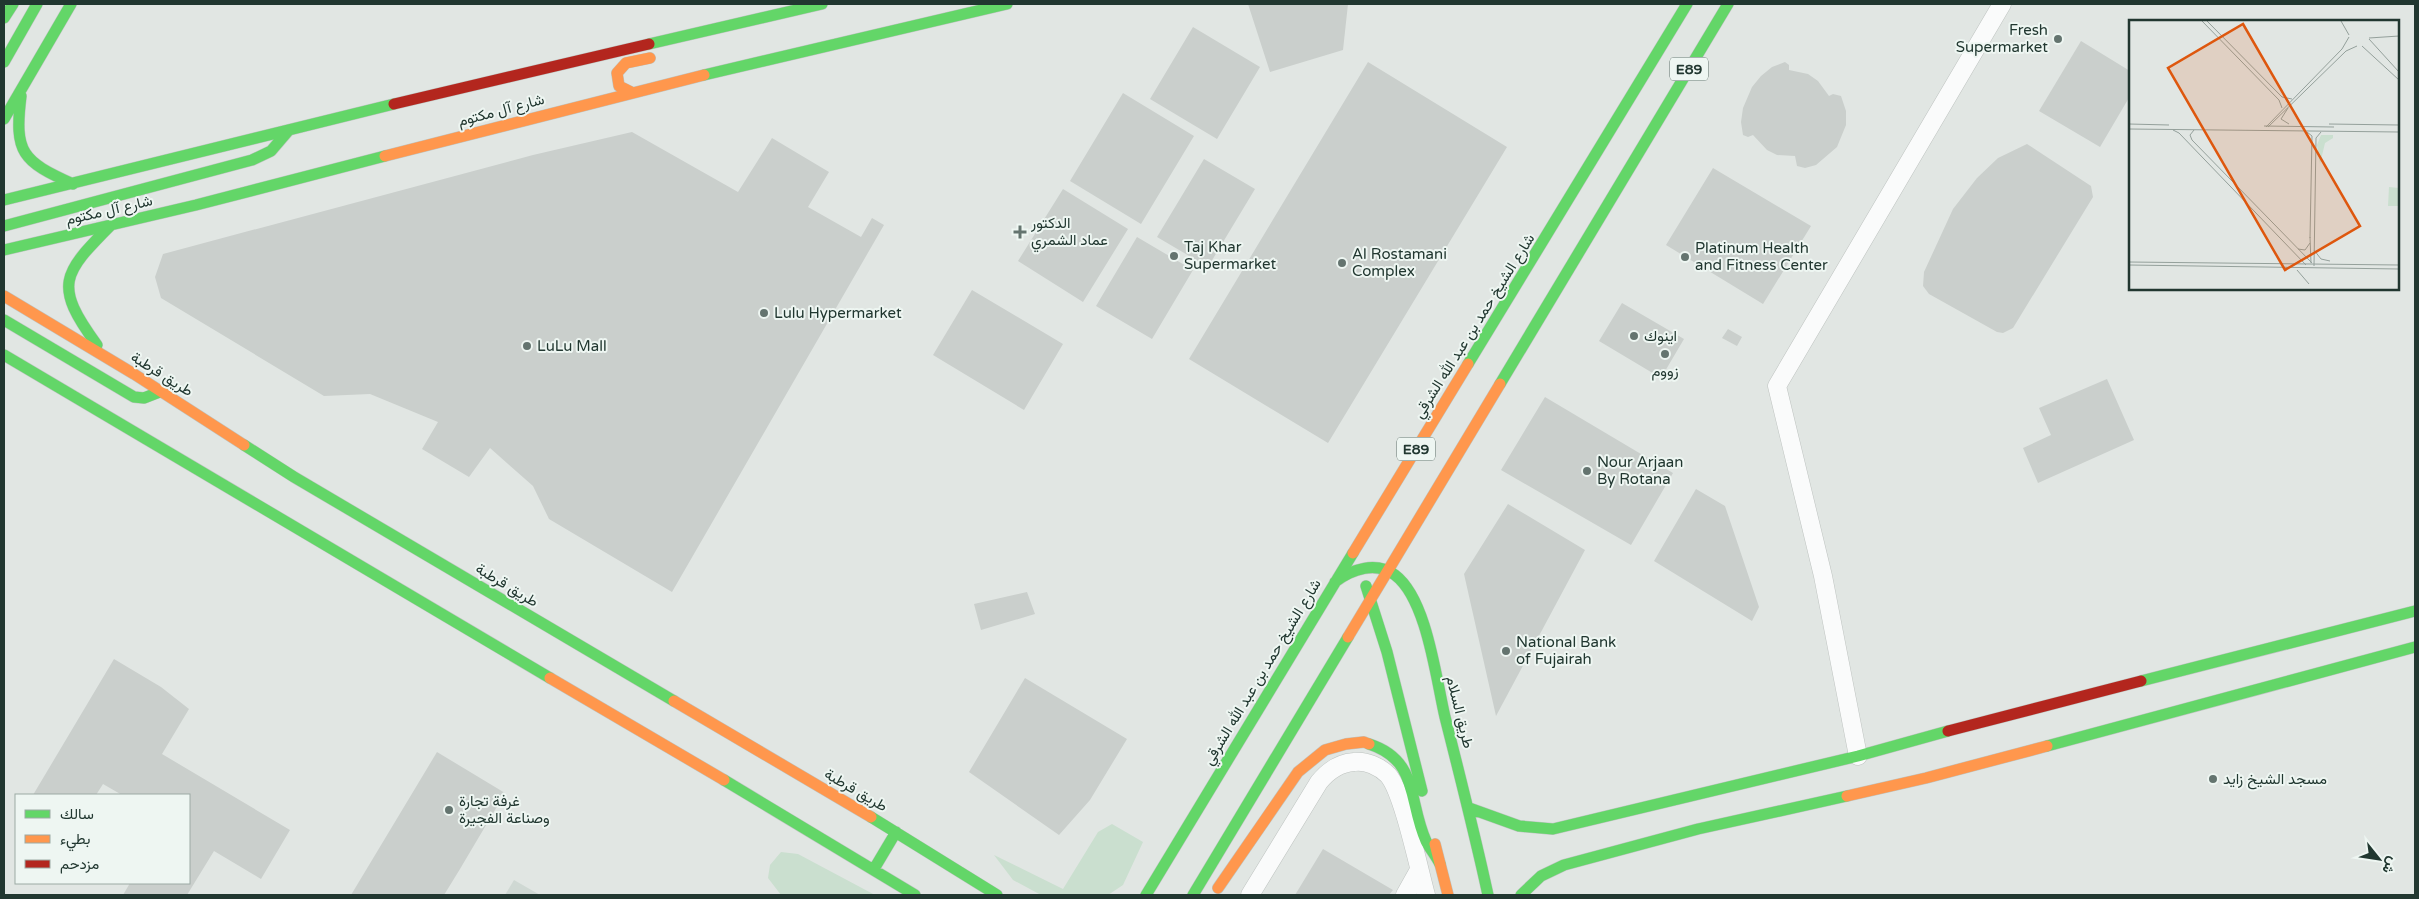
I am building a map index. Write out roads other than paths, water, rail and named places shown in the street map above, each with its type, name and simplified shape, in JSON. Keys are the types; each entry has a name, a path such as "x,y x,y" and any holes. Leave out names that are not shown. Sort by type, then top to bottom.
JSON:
{"main road":[{"path":"4,18 13,4"},
{"path":"4,62 37,4"},
{"path":"4,119 71,4"},
{"name":"شارع آل مكتوم","path":"4,200 495,79 822,4"},
{"path":"790,23 826,4"},
{"name":"شارع آل مكتوم","path":"4,250 196,205 631,92 1007,4"},
{"name":"شارع الشيخ حمد بن عبد الله الشرقي","path":"1147,895 1314,615 1687,4"},
{"name":"E89","path":"1193,895 1728,4"},
{"path":"631,92 619,86 617,73 621,67 626,63 664,55"},
{"path":"22,89 17,124 17,137 21,149 38,168 73,184"},
{"path":"4,226 252,160 271,151 289,130"},
{"path":"106,357 73,314 67,296 67,284 76,261 112,224"},
{"path":"1456,406 1518,302 1524,287 1528,266"},
{"name":"طريق قرطبة","path":"4,296 162,391 294,477 896,832 997,895"},
{"path":"4,320 134,397 144,398 162,391"},
{"path":"4,355 915,895"},
{"path":"4,363 25,368"},
{"path":"1366,532 1362,567 1370,601 1387,652 1448,895"},
{"path":"1390,542 1400,544 1411,534"},
{"path":"1335,582 1351,570 1362,567 1380,568 1388,571"},
{"name":"طريق السلام","path":"1388,571 1401,581 1419,615 1469,808 1488,895"},
{"path":"1314,615 1327,607 1334,608"},
{"path":"1469,808 1503,823 1528,830 1553,829 1712,793 2415,611"},
{"path":"1521,895 1542,876 1564,865 1710,827 1926,778 2155,715 2415,647"},
{"path":"2162,676 2169,687"},
{"path":"2155,715 2163,704"},
{"path":"1213,895 1298,772 1325,750 1346,744 1364,742 1379,747 1393,755 1405,769 1426,840 1440,864"},
{"path":"1710,827 1698,823 1695,813 1698,800 1712,793"},
{"path":"874,869 896,832"},
{"path":"1187,895 1208,847"}],"street":[{"path":"1858,756 1823,576 1777,386 2002,4"},
{"path":"1250,895 1319,782 1334,768 1348,762 1368,763 1383,771 1392,781 1426,895"},
{"path":"1405,895 1419,870"}],"place":[{"name":"Fresh Supermarket","path":"2058,39"},
{"name":"الدكتور عماد الشمري","path":"1020,232"},
{"name":"Taj Khar Supermarket","path":"1174,256"},
{"name":"Platinum Health and Fitness Center","path":"1685,257"},
{"name":"Al Rostamani Complex","path":"1342,263"},
{"name":"Lulu Hypermarket","path":"764,313"},
{"name":"اينوك","path":"1634,336"},
{"name":"LuLu Mall","path":"527,346"},
{"name":"زووم","path":"1665,354"},
{"name":"Nour Arjaan By Rotana","path":"1587,471"},
{"name":"National Bank of Fujairah","path":"1506,651"},
{"name":"مسجد الشيخ زايد","path":"2213,779"},
{"name":"غرفة تجارة وصناعة الفجيرة","path":"449,810"}]}
